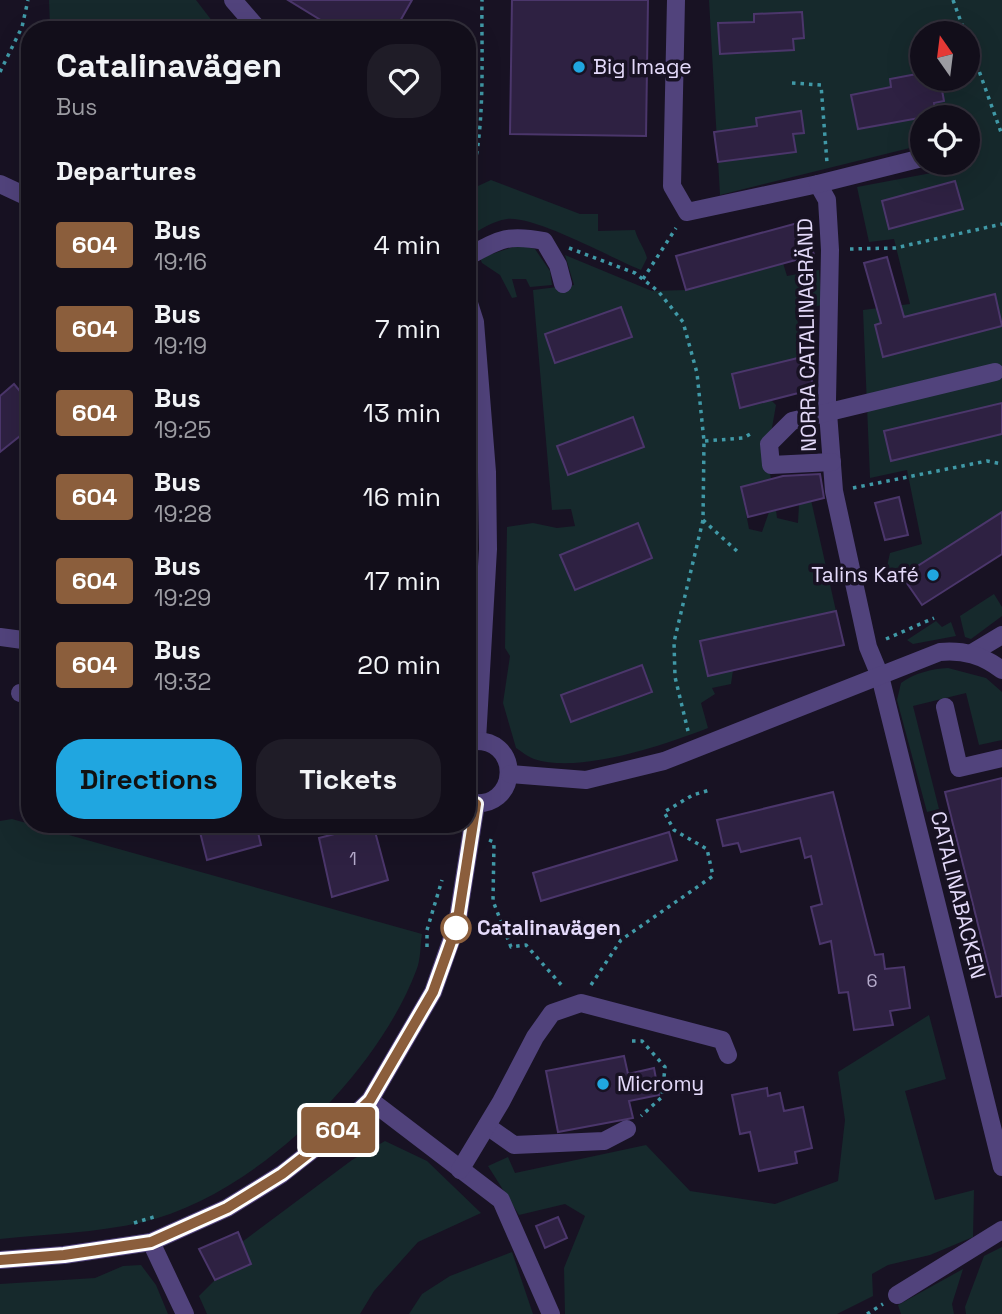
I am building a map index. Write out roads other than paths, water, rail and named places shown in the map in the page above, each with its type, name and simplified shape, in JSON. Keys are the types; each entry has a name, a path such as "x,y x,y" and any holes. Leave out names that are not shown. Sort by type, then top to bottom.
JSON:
{"street":[{"path":"233,0 251,21"},
{"name":"NORRA CATALINAGRÄND","path":"676,0 672,186 687,212 818,184 827,200 830,250 828,411 834,491 868,647 880,676"},
{"path":"818,184 910,161"},
{"path":"0,184 21,194"},
{"path":"476,252 498,240 517,236 544,241 558,265 563,284"},
{"path":"476,334 487,472 488,549 476,693"},
{"path":"832,462 771,465 769,444 792,421 995,372"},
{"path":"972,653 1002,635"},
{"path":"0,637 21,640"},
{"path":"510,774 586,780 664,761 940,652 960,650 972,653 1002,670"},
{"name":"CATALINABACKEN","path":"880,676 1002,1167"},
{"path":"945,707 959,768 1002,758"},
{"path":"476,741 486,741 504,754 510,774 501,793 494,799 476,802"},
{"path":"0,1260 64,1255 151,1242 227,1208 282,1174 342,1127 370,1100 433,992 457,925 470,833"},
{"path":"460,1170 535,1037 552,1013 582,1003 722,1040 728,1055"},
{"path":"370,1100 501,1200 551,1314"},
{"path":"487,1126 514,1145 604,1140 627,1129"},
{"path":"897,1295 1002,1230"},
{"path":"151,1242 185,1314"}],"place":[{"name":"Big Image","path":"579,67"},
{"name":"Talins Kafé","path":"933,575"},
{"name":"Catalinavägen","path":"456,928"},
{"name":"Micromy","path":"603,1084"}]}
